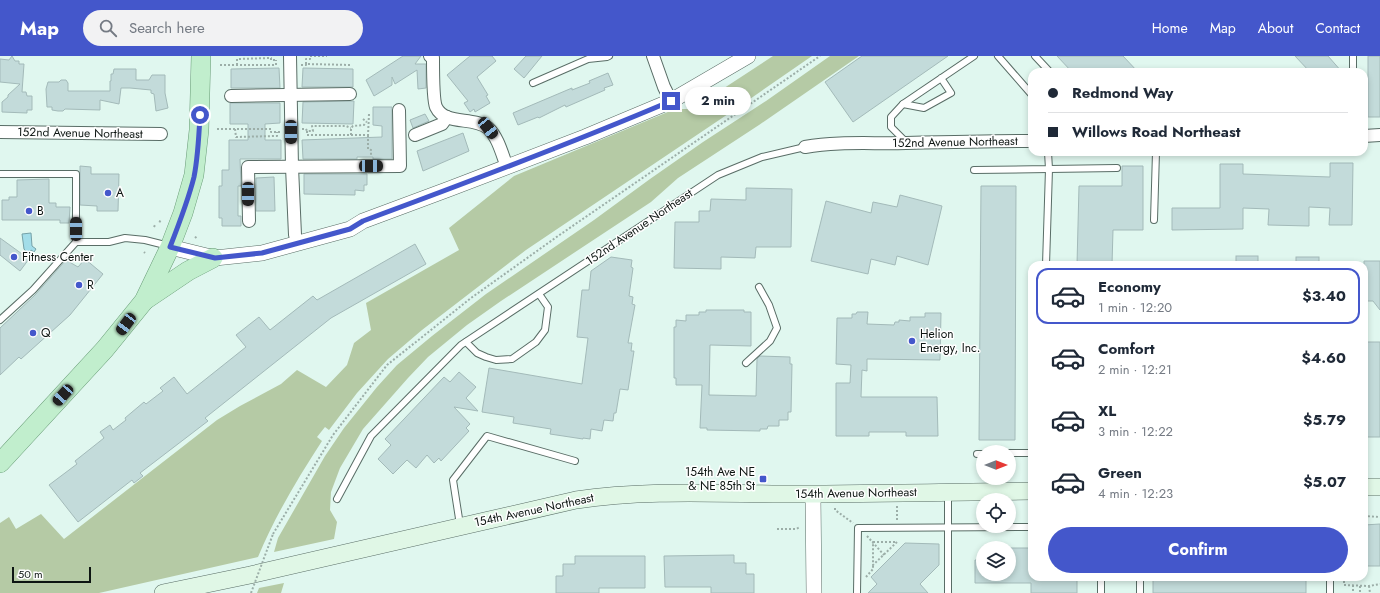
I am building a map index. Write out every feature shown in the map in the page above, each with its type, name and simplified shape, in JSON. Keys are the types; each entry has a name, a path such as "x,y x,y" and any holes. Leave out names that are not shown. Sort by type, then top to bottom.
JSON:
{"main road":[{"path":"0,463 105,349 144,301 170,247 184,213 194,175 199,130 201,56"},
{"path":"144,301 188,271 213,258"},
{"path":"1368,487 1380,487"},
{"name":"154th Avenue Northeast","path":"163,593 250,575 576,500 600,496 657,494 814,494 1028,491"}],"street":[{"path":"653,56 664,87 671,101"},
{"path":"170,247 213,258 262,253 350,229 363,221 585,137 671,101 748,56"},
{"path":"433,57 435,105 439,113 447,117 479,124 488,128 495,138 507,167"},
{"path":"285,58 290,96 296,235"},
{"path":"231,96 350,94"},
{"path":"249,221 248,167 400,166 399,110"},
{"path":"415,134 442,124 447,117"},
{"name":"152nd Avenue Northeast","path":"0,132 161,134"},
{"path":"1368,136 1380,136"},
{"name":"152nd Avenue Northeast","path":"804,147 816,145 865,143 1028,141"},
{"path":"242,255 267,243 348,220 363,221"},
{"path":"814,494 814,593"}],"lane":[{"path":"533,83 588,59 609,56"},
{"path":"907,143 891,127 891,117 903,104 974,56"},
{"path":"998,56 1028,90"},
{"path":"1035,56 1046,68"},
{"path":"1352,56 1353,68"},
{"path":"903,104 924,108 951,93 941,78"},
{"name":"152nd Avenue Northeast","path":"337,499 371,436 461,345 718,175 762,157 804,147"},
{"path":"1046,261 1048,156"},
{"path":"1154,220 1156,156"},
{"path":"974,170 1117,168"},
{"path":"0,174 76,174 76,242 33,290 0,320"},
{"path":"76,242 109,242 125,238 145,240 170,247"},
{"path":"746,364 770,341 777,328 769,305 759,287"},
{"path":"466,342 477,353 486,357 496,360 512,359 536,342 545,330 548,307 540,294"},
{"path":"460,526 453,480 487,436 575,461"},
{"path":"1016,453 1028,453"},
{"path":"948,492 948,593"},
{"path":"857,593 858,528 1028,527"},
{"path":"1101,581 1101,593"},
{"path":"1140,581 1140,593"},
{"path":"1330,581 1330,593"}],"path":[{"path":"306,64 306,59 310,59 310,56 327,56"},
{"path":"251,593 273,534 333,435 387,365 471,298 558,236 820,56"},
{"path":"237,65 237,59 271,58 271,60 276,60 285,58"},
{"path":"220,65 276,65 276,60"},
{"path":"300,65 351,65"},
{"path":"369,114 368,150 371,150 371,166"},
{"path":"363,119 368,122"},
{"path":"300,129 313,131 312,126 346,126 351,128 353,126 364,125 368,122"},
{"path":"351,128 351,135"},
{"path":"217,129 271,129 271,132 280,132"},
{"path":"235,129 236,137 277,136 277,132"},
{"path":"306,131 307,135 368,135"},
{"path":"897,504 897,520"},
{"path":"834,510 855,524"},
{"path":"1368,516 1380,517"},
{"path":"777,529 796,529 800,527"},
{"path":"866,535 884,555"},
{"path":"873,542 897,542 873,565"},
{"path":"866,582 866,577 873,569 873,542"},
{"path":"1344,581 1344,585 1369,586 1380,584"},
{"path":"1353,585 1353,593"},
{"path":"1360,586 1360,593"},
{"path":"1369,586 1370,593"}],"green space":[{"path":"773,56 812,56 526,250 422,330 388,359 357,393 329,430 325,427 317,437 322,441 287,498 258,557 99,593 0,593 0,523 9,517 16,529 41,514 64,539 217,420 281,384 297,370 326,387 347,365 354,343 371,330 366,303 459,250 449,228 514,176 675,109 692,109"},
{"path":"830,56 859,56 759,125 678,178 651,202 501,301 467,325 428,357 363,429 340,468 331,492 330,510 337,522 334,539 274,552 278,538 325,456 344,428 397,365 486,294 594,220 703,142 766,101"},
{"path":"284,583 281,593 257,593 259,588"}],"water":[{"path":"31,233 32,246 36,249 34,252 31,250 28,254 24,249 22,234"}],"building":[{"path":"12,56 15,61 19,61 19,64 24,64 22,92 26,92 27,96 32,96 32,110 27,110 27,113 2,112 2,102 20,84 0,82 0,59 9,60"},
{"path":"403,56 421,56 415,64 426,64 426,88 418,89 417,70 395,84 392,77 392,85 374,96 366,80"},
{"path":"470,56 492,56 496,61 477,77 488,95 486,96 490,103 475,112 474,109 470,112 464,103 468,101 447,75"},
{"path":"526,56 542,56 524,78 514,69"},
{"path":"862,56 948,56 853,122 825,82"},
{"path":"1057,56 1123,56 1134,68 1068,68"},
{"path":"1295,56 1328,56 1338,68 1306,68"},
{"path":"1368,56 1380,56 1380,117 1368,117"},
{"path":"279,68 280,88 231,88 231,69"},
{"path":"303,68 353,69 353,87 302,87"},
{"path":"114,69 136,69 136,80 149,80 152,75 165,75 165,93 168,108 156,111 154,94 151,93 151,90 130,88 121,88 119,104 100,100 100,110 65,109 63,111 58,111 52,110 52,107 47,107 46,89 48,82 59,82 61,80 66,80 68,83 68,91 110,91 111,74 113,74"},
{"path":"608,73 613,85 604,88 605,90 566,107 565,105 539,118 538,117 518,125 513,113 572,88 572,90 590,83 589,81"},
{"path":"354,101 353,124 302,123 303,102"},
{"path":"230,103 280,103 280,123 265,124 265,140 281,140 281,159 240,159 241,186 238,186 238,216 241,216 241,226 222,226 222,218 219,218 219,186 222,186 222,170 229,170 229,140 248,140 248,124 230,124"},
{"path":"373,107 392,107 392,159 357,157 357,159 303,159 302,140 382,137 382,126 373,125"},
{"path":"425,114 429,121 413,128 410,120"},
{"path":"463,133 469,151 423,171 417,151"},
{"path":"1330,163 1353,163 1352,225 1329,225 1330,208 1309,207 1309,226 1268,225 1269,209 1243,208 1243,229 1172,230 1172,208 1220,208 1220,164 1243,164 1243,174 1330,177"},
{"path":"80,166 91,167 91,174 119,174 118,211 97,211 97,206 80,205"},
{"path":"1122,166 1143,166 1143,230 1113,230 1112,261 1077,261 1079,186 1122,186"},
{"path":"304,174 367,174 367,185 364,185 364,191 355,190 355,195 304,194"},
{"path":"274,177 275,211 256,211 256,178"},
{"path":"49,179 49,203 56,203 56,207 70,207 69,223 60,223 60,220 2,220 2,200 9,200 9,197 17,197 17,180"},
{"path":"981,186 1016,186 1015,440 979,440"},
{"path":"746,188 792,189 791,247 756,247 755,258 721,257 721,269 674,268 675,222 699,222 699,211 710,211 711,199 746,200"},
{"path":"900,195 942,206 928,265 897,256 895,265 871,259 868,274 811,261 826,201 871,213 873,202 897,207"},
{"name":"Fitness Center","path":"0,238 29,259 20,271 0,255"},
{"path":"415,244 426,264 331,318 205,418 208,421 140,473 143,476 134,483 132,480 78,522 49,485 77,464 75,461 104,438 100,432 110,425 113,430 126,420 125,418 144,402 146,404 163,391 160,388 174,377 187,394 246,347 236,335 259,317 270,330 313,296 317,300"},
{"path":"1236,256 1258,256 1258,261 1236,261"},
{"path":"611,257 632,260 631,267 633,268 629,296 633,297 632,304 635,305 628,343 632,343 631,351 634,351 628,390 620,389 616,413 614,413 613,421 604,420 602,431 591,429 590,439 583,439 550,434 551,429 513,423 514,417 482,412 489,368 582,384 588,338 577,337 582,290 589,290 591,271"},
{"path":"1296,257 1319,257 1319,261 1296,261"},
{"path":"85,259 103,274 70,315 21,359 19,357 0,375 0,328 35,295 66,260 78,267"},
{"path":"1368,261 1380,261 1380,310 1373,301 1368,301"},
{"path":"706,310 744,310 744,312 751,312 751,346 710,345 709,395 756,396 757,359 760,356 790,357 790,364 792,364 791,412 788,412 788,420 779,420 779,426 768,426 767,429 760,429 760,431 707,430 707,428 700,428 702,385 676,385 676,378 674,378 674,327 676,327 676,320 686,321 686,315 699,315 699,312 706,312"},
{"path":"857,312 868,312 867,324 894,325 895,322 899,322 899,320 910,321 910,317 925,317 925,313 941,313 940,360 867,359 867,371 862,370 861,397 937,397 938,436 906,436 906,432 869,432 869,436 836,436 836,383 850,383 851,365 836,364 837,318 852,318 852,314 856,314"},
{"path":"1368,342 1380,342 1380,437 1368,437"},
{"path":"459,372 476,387 466,398 478,411 454,407 470,424 466,428 469,431 441,461 439,458 434,463 427,455 416,468 407,460 393,474 378,459 391,445 385,439 444,377 450,382"},
{"path":"1380,524 1380,566 1368,566 1368,525"},
{"path":"905,543 939,544 939,565 920,584 928,593 868,593 877,584 871,577"},
{"path":"1016,548 1028,548 1028,581 1077,581 1077,593 1031,593 1031,583 975,583 975,560 976,581 1016,581"},
{"path":"734,555 734,563 746,563 746,574 754,574 754,593 711,593 711,587 665,587 664,556"},
{"path":"575,556 645,556 645,588 599,588 599,593 556,593 556,576 563,576 563,564 575,564"},
{"path":"1153,581 1306,581 1306,593 1153,593"}],"place":[{"name":"A","path":"108,193"},
{"name":"B","path":"29,211"},
{"name":"Fitness Center","path":"14,257"},
{"name":"R","path":"79,285"},
{"name":"Q","path":"33,333"},
{"name":"Helion Energy, Inc.","path":"912,341"},
{"name":"154th Ave NE & NE 85th St","path":"763,479"}],"route":[{"path":"200,115 194,175 184,213 170,247 215,258 262,253 350,229 363,221 585,137 671,101"}]}
